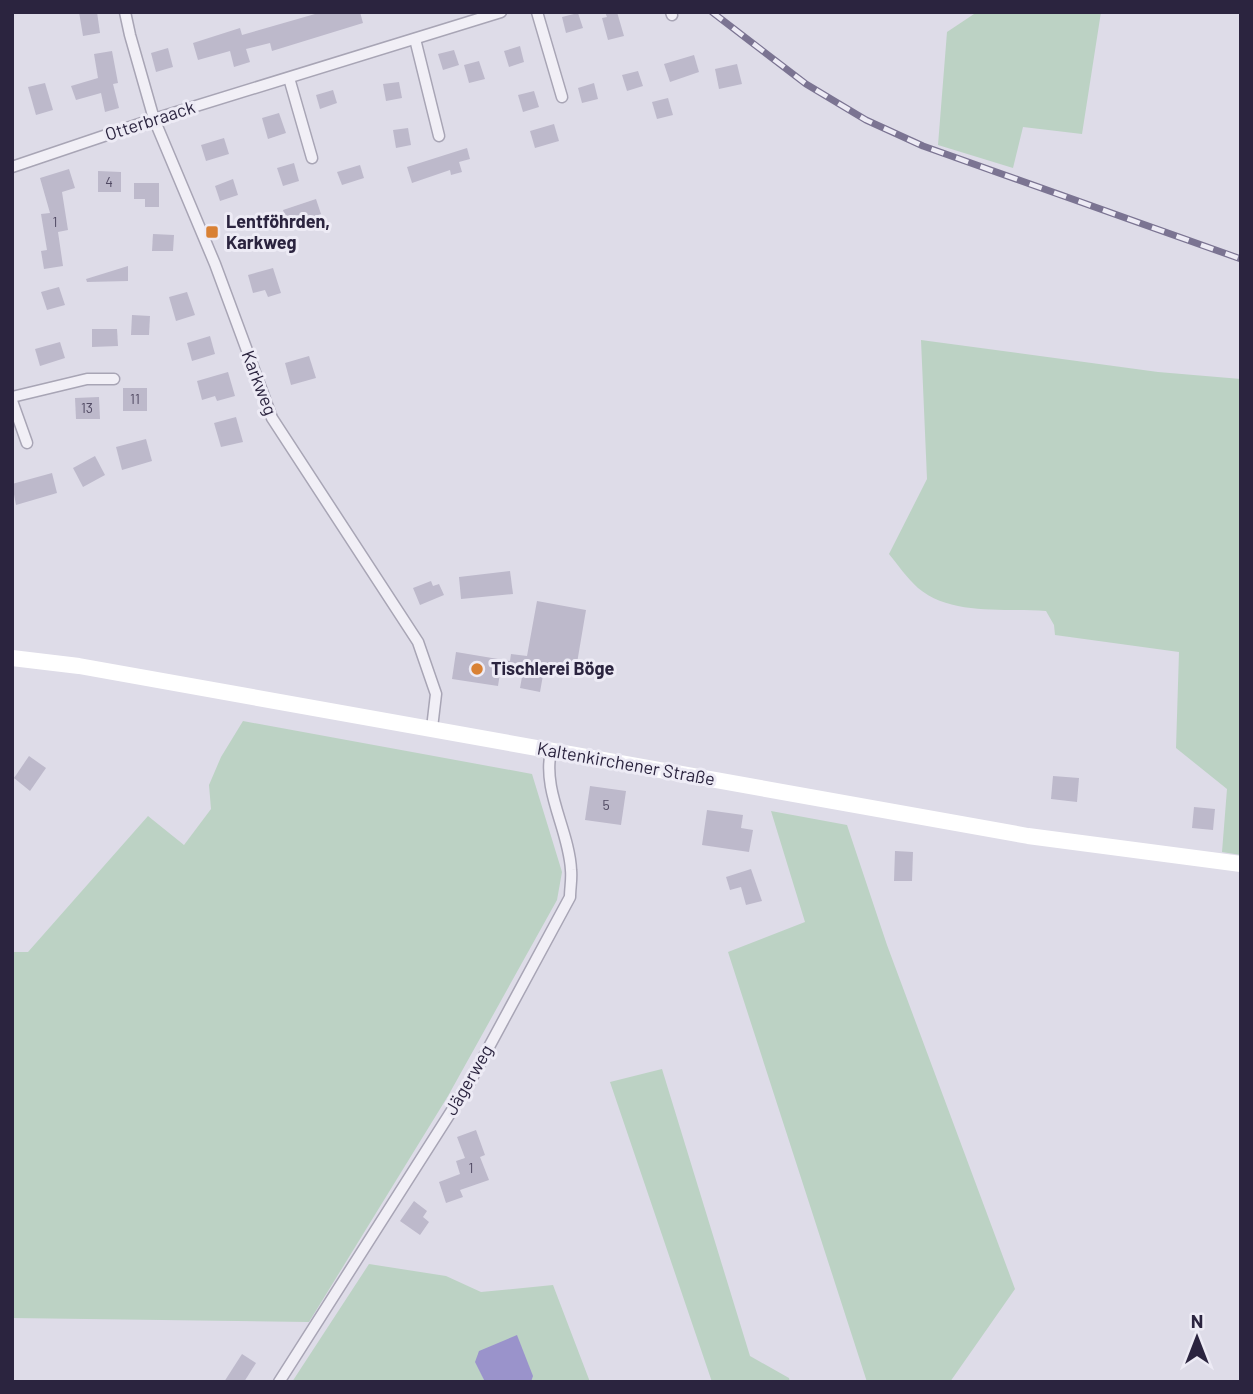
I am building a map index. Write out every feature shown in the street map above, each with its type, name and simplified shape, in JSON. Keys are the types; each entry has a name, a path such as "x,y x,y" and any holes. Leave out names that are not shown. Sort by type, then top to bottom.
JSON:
{"main road":[{"name":"Kaltenkirchener Straße","path":"12,658 79,666 1028,836 1241,864"}],"street":[{"name":"Karkweg","path":"125,12 154,119 211,254 272,418 418,642 436,694 432,728"},
{"path":"537,12 562,97"},
{"name":"Otterbraack","path":"12,167 154,119 498,13"},
{"path":"415,39 439,136"},
{"path":"289,78 312,158"},
{"path":"27,443 12,399 87,379 114,379"},
{"name":"Jägerweg","path":"279,1382 470,1082 570,897 571,868 551,785 551,751"}],"green space":[{"path":"977,12 1101,12 1082,134 1023,127 1013,168 938,145 947,32"},
{"path":"921,340 1158,372 1241,379 1241,855 1222,852 1227,789 1176,748 1179,652 1055,635 1054,625 1046,611 979,609 946,603 918,588 889,554 927,479"},
{"path":"243,721 532,774 562,872 557,900 448,1096 309,1322 12,1318 12,952 28,952 148,816 184,845 211,809 209,785 221,757"},
{"path":"771,811 847,825 887,945 1015,1289 950,1382 867,1382 728,952 805,922"},
{"path":"662,1069 750,1356 789,1378 790,1382 712,1382 610,1082"},
{"path":"369,1264 446,1276 481,1292 553,1285 590,1382 531,1382 532,1375 476,1362 485,1382 292,1382"}],"shaded area":[{"path":"517,1335 533,1376 531,1382 485,1382 475,1362 479,1351"}],"building":[{"path":"79,12 97,12 100,33 83,36"},
{"path":"322,12 360,12 363,23 272,51 270,43 246,49 250,62 234,67 230,51 198,60 193,43 240,28 242,35"},
{"path":"605,12 617,12 624,36 608,40 602,18 607,17"},
{"path":"578,13 583,28 566,33 562,17"},
{"path":"520,46 524,62 509,67 504,51"},
{"path":"168,48 173,67 156,72 151,53"},
{"path":"454,50 459,65 443,70 438,54"},
{"path":"112,51 118,83 113,84 119,108 105,112 101,93 76,100 71,86 98,78 94,54"},
{"path":"694,55 699,72 670,82 664,64"},
{"path":"479,61 485,79 469,83 464,65"},
{"path":"737,64 742,84 719,89 715,69"},
{"path":"638,71 643,86 627,91 622,75"},
{"path":"399,82 402,98 386,101 383,84"},
{"path":"45,83 53,110 36,115 28,87"},
{"path":"594,83 598,99 582,103 578,88"},
{"path":"333,90 337,103 320,109 316,95"},
{"path":"534,91 539,107 523,112 518,95"},
{"path":"668,98 673,115 657,119 652,102"},
{"path":"279,113 286,133 268,139 262,118"},
{"path":"554,124 559,141 535,148 530,131"},
{"path":"408,128 411,145 396,148 393,130"},
{"path":"224,138 229,154 206,161 201,145"},
{"path":"467,148 470,159 459,162 462,172 451,175 450,170 412,183 407,167"},
{"path":"294,163 299,181 283,186 277,168"},
{"path":"360,165 364,178 342,185 337,172"},
{"path":"69,169 75,188 62,192 68,230 58,232 63,266 44,269 41,251 47,250 41,214 50,213 40,178"},
{"path":"98,171 121,172 121,192 98,192"},
{"path":"233,179 238,195 220,201 215,186"},
{"path":"134,183 159,183 159,207 145,207 145,199 134,199"},
{"path":"316,199 321,214 288,225 283,210"},
{"path":"153,234 174,235 173,251 152,251"},
{"path":"128,266 128,281 87,282 86,279"},
{"path":"273,268 281,293 268,297 265,290 253,293 248,275"},
{"path":"59,287 65,305 47,310 41,292"},
{"path":"187,292 195,315 176,321 169,297"},
{"path":"132,315 150,316 149,335 131,335"},
{"path":"92,329 117,329 118,346 92,347"},
{"path":"210,336 215,354 192,361 187,343"},
{"path":"60,342 65,358 40,366 35,349"},
{"path":"309,356 316,378 291,385 285,363"},
{"path":"228,372 235,396 217,401 215,396 202,400 197,381"},
{"path":"123,388 147,388 147,411 123,411"},
{"path":"99,397 100,419 76,419 75,398"},
{"path":"236,417 243,442 221,447 214,423"},
{"path":"146,439 152,461 122,470 116,447"},
{"path":"95,456 105,475 83,487 73,468"},
{"path":"52,473 57,493 16,505 12,484"},
{"path":"510,571 513,594 461,599 459,577"},
{"path":"431,581 433,586 439,584 444,595 420,605 413,588"},
{"path":"537,601 586,610 576,669 545,664 540,692 520,688 522,677 500,673 498,686 452,679 456,652 510,661 511,654 527,656"},
{"path":"29,756 46,768 30,791 14,778"},
{"path":"1053,776 1079,778 1077,802 1051,799"},
{"path":"590,786 626,791 621,825 585,820"},
{"path":"1194,807 1215,809 1213,830 1192,828"},
{"path":"707,810 743,815 741,828 753,830 749,852 702,845"},
{"path":"895,851 913,852 912,881 894,881"},
{"path":"751,869 762,901 746,905 741,887 730,890 726,877"},
{"path":"476,1130 485,1155 480,1157 489,1180 460,1190 463,1197 446,1203 439,1182 460,1174 456,1161 465,1158 457,1137"},
{"path":"414,1201 427,1211 423,1217 429,1222 420,1235 400,1221"},
{"path":"242,1354 256,1363 244,1382 224,1382"}],"railway":[{"path":"712,12 806,84 866,120 923,146 1241,259"}],"place":[{"name":"Lentföhrden, Karkweg","path":"212,232"},
{"name":"Tischlerei Böge","path":"477,669"}]}
